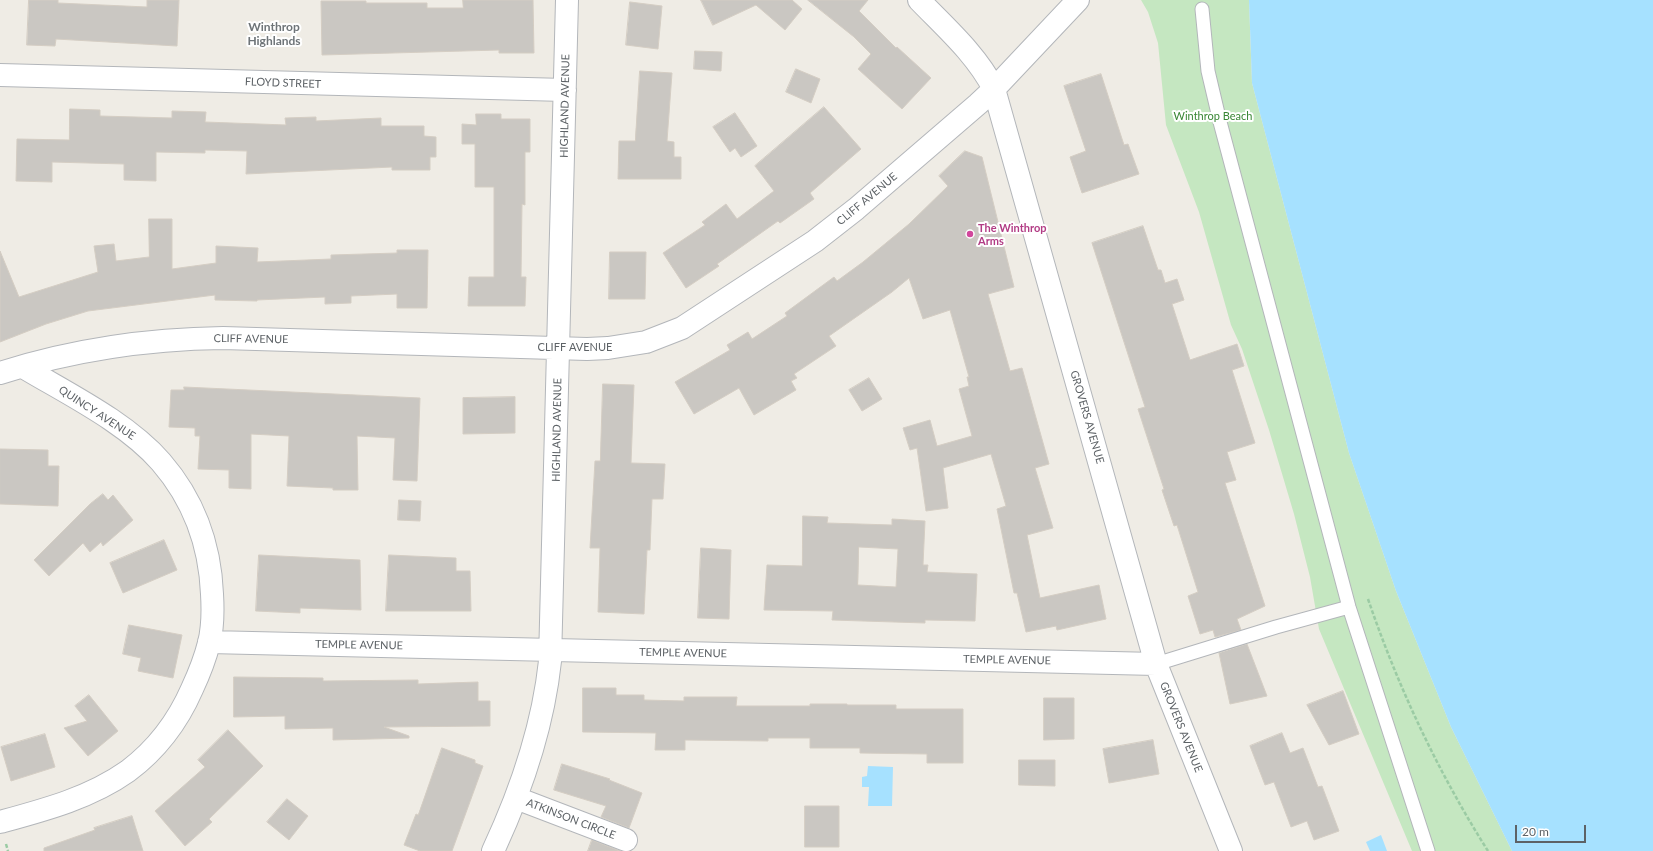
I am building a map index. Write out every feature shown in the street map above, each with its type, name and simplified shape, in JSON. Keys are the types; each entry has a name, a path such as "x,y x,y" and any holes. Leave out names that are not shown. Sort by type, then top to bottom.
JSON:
{"street":[{"name":"HIGHLAND AVENUE","path":"493,851 516,798 542,711 549,676 551,650 567,0"},
{"name":"GROVERS AVENUE","path":"919,0 972,55 988,77 994,89 1156,664 1231,851"},
{"name":"CLIFF AVENUE","path":"0,373 68,355 114,346 201,338 559,348 608,348 646,342 670,333 699,318 797,254 835,226 994,89 1078,0"},
{"name":"FLOYD STREET","path":"0,75 565,90"},
{"name":"QUINCY AVENUE","path":"0,822 74,799 102,786 138,763 158,743 184,707 202,666 209,642 212,603 209,561 202,532 180,488 161,463 137,438 110,419 23,367"},
{"name":"TEMPLE AVENUE","path":"209,642 1156,664"},
{"name":"ATKINSON CIRCLE","path":"516,798 626,840"}],"lane":[{"path":"1202,9 1208,71 1220,122 1349,607 1428,851"},
{"path":"1156,664 1276,627 1349,607"}],"path":[{"path":"1366,592 1401,686 1416,718 1452,792 1488,851"}],"green space":[{"name":"Winthrop Beach","path":"1141,0 1249,0 1252,83 1349,453 1396,591 1451,727 1512,851 1412,851 1319,629 1310,577 1294,514 1269,430 1242,349 1231,325 1199,212 1166,125 1158,43 1148,12"}],"water":[{"path":"1249,0 1653,0 1653,851 1512,851 1451,727 1396,591 1349,453 1252,83"},
{"path":"868,766 893,767 892,806 868,806 869,787 862,787 862,777 867,776"},
{"path":"1381,835 1387,851 1370,851 1366,842"}],"building":[{"path":"29,0 58,0 58,3 147,7 147,0 179,0 177,46 56,39 55,46 27,45"},
{"path":"463,0 533,0 534,53 499,53 499,50 322,55 321,1 427,3 427,8 463,8"},
{"path":"701,0 792,0 802,9 785,30 756,5 713,25"},
{"path":"808,0 868,0 859,11 896,48 897,47 931,78 902,109 858,69 871,54 854,37"},
{"path":"630,2 662,6 658,49 626,45"},
{"path":"695,51 722,52 721,71 694,69"},
{"path":"796,69 820,79 811,103 786,92"},
{"path":"640,71 672,73 667,141 674,142 674,157 681,157 681,179 618,179 619,141 635,141"},
{"path":"1101,74 1124,145 1128,144 1139,174 1082,193 1070,157 1086,151 1064,86"},
{"path":"824,107 861,149 810,193 814,199 780,223 778,221 717,264 719,266 686,288 663,253 705,225 702,222 726,204 737,219 774,191 755,166"},
{"path":"70,109 100,110 100,116 172,118 172,111 206,112 205,122 286,125 285,118 316,117 316,121 381,118 381,126 424,126 424,136 436,137 436,157 430,157 430,170 392,170 392,167 246,174 247,151 205,150 205,153 156,152 156,181 124,180 124,164 52,162 52,182 16,181 17,139 69,140"},
{"path":"735,113 757,146 741,157 735,148 730,152 713,127"},
{"path":"476,114 501,114 501,119 530,119 530,152 525,152 525,205 522,204 521,277 526,277 525,306 468,306 469,277 494,277 494,187 475,187 475,144 462,144 462,124 476,125"},
{"path":"965,151 982,157 1014,287 988,294 1010,371 1022,368 1049,464 1035,468 1053,528 1027,535 1040,598 1099,585 1106,619 1057,630 1056,626 1026,632 1017,593 1014,593 997,509 1006,506 991,454 943,468 948,508 926,511 917,448 910,450 903,428 930,420 937,446 972,436 959,389 969,386 967,377 969,377 950,310 923,319 909,278 892,292 829,336 836,346 794,374 797,378 791,381 796,390 754,415 739,388 694,414 675,382 730,350 727,345 748,332 752,339 787,316 785,313 834,277 837,281 863,262 909,224 948,186 939,176"},
{"path":"149,219 172,219 172,269 216,263 216,246 258,248 257,262 331,259 331,255 397,253 397,250 428,250 427,308 397,308 397,294 351,296 351,303 325,304 325,297 257,301 215,300 215,295 88,311 46,324 0,342 0,251 19,297 98,272 94,246 114,244 116,261 149,257"},
{"path":"1143,226 1158,270 1161,270 1165,283 1177,279 1184,300 1172,304 1190,360 1237,344 1244,366 1232,370 1255,443 1227,452 1236,480 1225,483 1265,606 1237,619 1241,630 1215,637 1213,630 1200,634 1188,596 1198,592 1177,525 1174,526 1162,490 1164,489 1138,409 1145,407 1092,243"},
{"path":"610,252 646,252 645,299 609,299"},
{"path":"869,378 882,399 862,411 849,390"},
{"path":"603,384 634,385 631,463 665,464 663,499 652,499 650,550 647,550 644,614 598,612 600,548 590,548 595,461 600,461"},
{"path":"184,387 420,398 417,481 393,480 395,438 357,436 358,490 333,490 333,488 287,486 289,436 251,434 251,489 229,488 229,470 198,469 200,436 195,436 195,428 169,427 171,390 184,390"},
{"path":"515,397 515,433 463,434 463,398"},
{"path":"0,449 48,450 48,466 59,466 58,506 0,504"},
{"path":"103,494 108,500 113,495 133,520 103,546 101,542 90,552 83,543 49,576 34,560 90,504"},
{"path":"399,500 421,501 420,521 398,520"},
{"path":"803,516 828,517 827,523 892,525 892,519 925,521 923,565 928,565 927,572 977,574 975,621 925,620 925,623 832,620 833,611 764,610 767,565 802,566","holes":["859,547 898,549 896,587 858,585"]},
{"path":"164,540 177,570 123,593 110,563"},
{"path":"701,548 731,550 729,619 698,618"},
{"path":"259,555 360,560 361,610 300,608 300,613 256,611"},
{"path":"389,555 456,558 456,571 470,571 471,611 386,611"},
{"path":"129,625 182,635 173,678 138,671 141,658 123,654"},
{"path":"1247,644 1267,696 1230,704 1219,653"},
{"path":"234,677 323,678 323,681 418,680 418,684 478,682 478,701 490,701 490,726 384,727 409,736 409,738 333,740 333,728 285,729 285,716 234,717"},
{"path":"583,688 616,688 616,695 644,695 644,700 684,701 684,697 737,697 736,706 810,706 810,704 847,704 896,705 896,709 963,709 963,763 927,763 927,754 860,753 860,748 810,748 810,738 768,738 768,741 685,740 685,750 655,750 656,733 583,732"},
{"path":"1343,691 1359,734 1329,745 1307,705"},
{"path":"89,695 118,731 88,756 64,728 87,721 75,706"},
{"path":"1044,698 1074,698 1074,739 1044,740"},
{"path":"228,730 263,766 209,819 212,822 185,846 155,811 205,767 198,760"},
{"path":"1282,733 1290,753 1303,748 1318,787 1322,786 1339,831 1314,840 1307,821 1291,827 1274,782 1265,785 1250,746"},
{"path":"45,734 55,767 11,781 1,747"},
{"path":"1153,740 1159,774 1109,783 1103,749"},
{"path":"442,748 475,760 475,763 483,766 452,851 420,851 404,845 416,814 418,815"},
{"path":"1019,760 1055,760 1055,786 1019,785"},
{"path":"562,764 610,779 609,780 642,793 629,828 601,817 606,806 554,790"},
{"path":"287,799 308,816 289,840 267,822"},
{"path":"805,806 839,806 839,847 805,847"},
{"path":"132,816 143,851 44,851 44,848 95,830 94,828"},
{"path":"592,840 620,851 588,851"}],"place":[{"name":"The Winthrop Arms","path":"970,234"}],"district":[{"name":"Winthrop Highlands","path":"274,34"}]}
